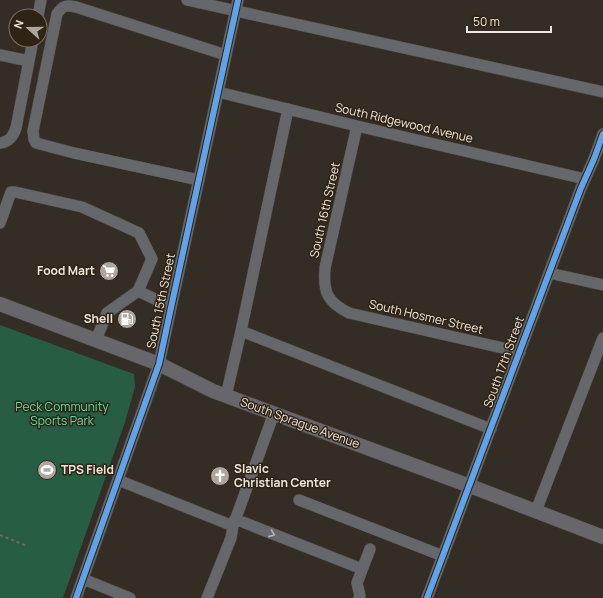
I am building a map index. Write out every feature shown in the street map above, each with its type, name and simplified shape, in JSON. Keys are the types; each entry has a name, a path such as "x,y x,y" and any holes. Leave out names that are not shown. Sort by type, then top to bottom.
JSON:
{"main road":[{"name":"South Sprague Avenue","path":"0,304 159,364 226,396 536,511 602,532"}],"street":[{"path":"187,0 236,5 603,92"},
{"name":"South 15th Street","path":"76,598 159,364 236,5"},
{"path":"199,180 74,153 36,143 33,131 57,14 61,8 67,6 76,7 226,55"},
{"path":"2,143 11,138 16,128 31,48"},
{"path":"0,54 29,61"},
{"name":"South Ridgewood Avenue","path":"218,92 585,179"},
{"path":"226,396 288,109"},
{"name":"South 16th Street","path":"330,299 326,291 325,268 357,126"},
{"name":"South 17th Street","path":"427,598 603,134"},
{"path":"0,223 11,192 15,192 82,207 139,233 152,259 138,291 107,313 96,340"},
{"path":"549,273 603,285"},
{"path":"138,291 157,300 172,303"},
{"name":"South Hosmer Street","path":"330,299 335,305 349,313 520,352"},
{"path":"241,330 491,429"},
{"path":"536,511 603,338"},
{"path":"207,598 274,413"},
{"path":"118,480 362,569"},
{"path":"299,500 443,556"},
{"path":"359,598 360,596 357,583 370,549"},
{"path":"83,579 130,598"}],"path":[{"path":"0,535 27,546"}],"green space":[{"name":"Peck Community Sports Park","path":"0,325 134,374 135,387 125,422 63,598 0,598"}],"cycle path":[{"path":"76,598 159,364 238,0"},
{"path":"427,598 581,188 603,134"}],"place":[{"name":"Food Mart","path":"109,271"},
{"name":"Shell","path":"127,319"},
{"name":"TPS Field","path":"47,470"},
{"name":"Slavic Christian Center","path":"220,476"}]}
